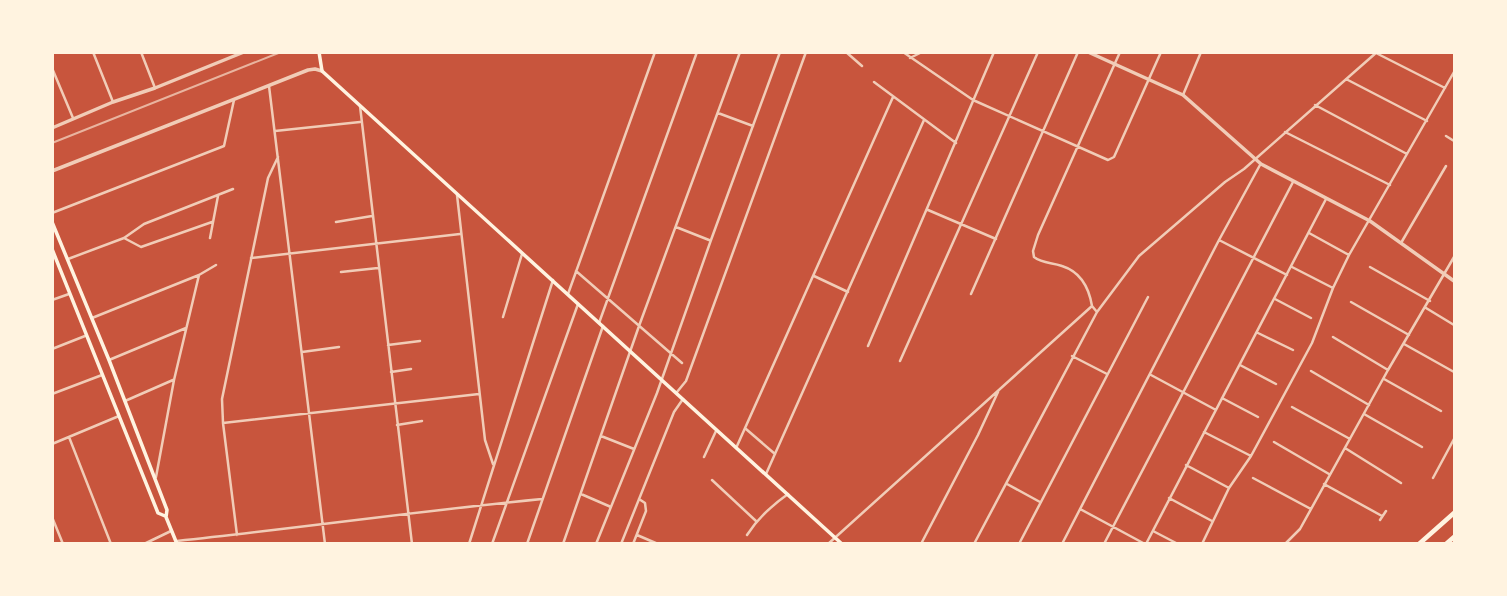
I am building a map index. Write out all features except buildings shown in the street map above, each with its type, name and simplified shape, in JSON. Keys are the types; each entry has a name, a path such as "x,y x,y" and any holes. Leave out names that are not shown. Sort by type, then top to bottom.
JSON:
{"highway":[{"path":"1419,544 1454,513"},
{"path":"1446,544 1454,537"}],"main road":[{"path":"319,52 321,71 842,544"},
{"path":"52,222 125,401 167,510 166,517 176,543"},
{"path":"52,249 158,513 166,517"},
{"path":"95,356 106,352"}],"street":[{"path":"93,52 113,102"},
{"path":"141,52 155,88"},
{"path":"52,128 244,52"},
{"path":"568,294 655,52"},
{"path":"527,544 608,299 697,52"},
{"path":"563,544 639,326 740,52"},
{"path":"596,544 661,378 780,52"},
{"path":"677,392 686,381 806,52"},
{"path":"846,52 862,66"},
{"path":"903,52 974,100 1105,160 1114,157 1161,52"},
{"path":"910,58 922,52"},
{"path":"868,346 994,52"},
{"path":"900,361 1038,52"},
{"path":"971,294 1078,52"},
{"path":"1088,52 1183,95 1261,164 1370,221 1454,281"},
{"path":"1097,312 1092,306 1085,283 1075,273 1062,266 1040,262 1034,257 1033,251 1034,243 1120,52"},
{"path":"1183,95 1201,52"},
{"path":"974,544 1097,312 1139,256 1225,181 1244,169 1376,53 1446,88"},
{"path":"52,68 73,118"},
{"path":"52,172 308,70 321,71"},
{"path":"1202,544 1229,488 1251,456 1312,343 1349,255 1454,72"},
{"path":"1346,79 1427,121"},
{"path":"874,82 956,143"},
{"path":"269,86 325,544"},
{"path":"737,446 893,97"},
{"path":"52,213 224,146 234,100"},
{"path":"1315,105 1407,154"},
{"path":"360,106 412,544"},
{"path":"718,113 753,126"},
{"path":"766,474 924,120"},
{"path":"275,131 360,122"},
{"path":"1285,132 1390,185"},
{"path":"1446,136 1454,141"},
{"path":"237,535 222,399 268,178 278,157"},
{"path":"1062,544 1261,164"},
{"path":"1401,243 1446,166"},
{"path":"1104,544 1293,182"},
{"path":"68,259 124,238 144,224 233,189"},
{"path":"457,195 485,440 493,464"},
{"path":"210,238 218,196"},
{"path":"1080,509 1146,544 1326,198"},
{"path":"927,209 996,239"},
{"path":"335,222 372,216"},
{"path":"124,238 141,247 212,222"},
{"path":"676,227 710,240"},
{"path":"1308,233 1349,255"},
{"path":"251,258 461,234"},
{"path":"1219,240 1287,275"},
{"path":"503,317 522,254"},
{"path":"1285,544 1300,529 1454,257"},
{"path":"92,318 199,275 216,265"},
{"path":"1292,266 1333,288"},
{"path":"1370,267 1430,300"},
{"path":"341,272 378,268"},
{"path":"576,271 682,363"},
{"path":"155,480 174,380 199,275"},
{"path":"814,276 848,292"},
{"path":"469,544 553,280"},
{"path":"52,300 70,294"},
{"path":"1019,544 1148,298"},
{"path":"1275,299 1311,318"},
{"path":"1351,302 1409,335"},
{"path":"492,544 578,304"},
{"path":"828,544 1092,306"},
{"path":"1426,308 1454,325"},
{"path":"109,360 186,328"},
{"path":"1257,333 1293,350"},
{"path":"52,349 87,335"},
{"path":"1334,337 1388,370"},
{"path":"388,345 420,341"},
{"path":"1404,344 1454,372"},
{"path":"302,352 339,347"},
{"path":"1072,356 1107,374"},
{"path":"1240,365 1276,384"},
{"path":"391,372 411,369"},
{"path":"1311,371 1369,405"},
{"path":"52,394 103,375"},
{"path":"1150,375 1216,410"},
{"path":"1384,379 1441,411"},
{"path":"125,401 174,380"},
{"path":"921,544 999,389"},
{"path":"223,423 479,394"},
{"path":"621,544 674,412 684,398"},
{"path":"1222,398 1258,417"},
{"path":"1292,407 1350,439"},
{"path":"1364,414 1422,447"},
{"path":"52,444 119,416"},
{"path":"397,425 422,421"},
{"path":"745,428 775,454"},
{"path":"704,457 717,429"},
{"path":"1204,432 1251,456"},
{"path":"601,436 634,449"},
{"path":"69,438 111,544"},
{"path":"1433,478 1454,439"},
{"path":"1274,442 1329,474"},
{"path":"1345,448 1401,483"},
{"path":"1186,465 1229,488"},
{"path":"1253,478 1311,509"},
{"path":"712,480 756,521"},
{"path":"1007,484 1040,502"},
{"path":"1324,484 1381,518 1386,511"},
{"path":"581,494 611,507"},
{"path":"747,535 768,509 788,494"},
{"path":"1169,498 1213,522"},
{"path":"176,543 481,504 542,499"},
{"path":"633,544 646,507 639,499"},
{"path":"52,517 63,544"},
{"path":"144,544 172,531"},
{"path":"1153,531 1178,544"},
{"path":"637,535 658,544"}],"railway":[{"path":"52,143 281,52"}]}
